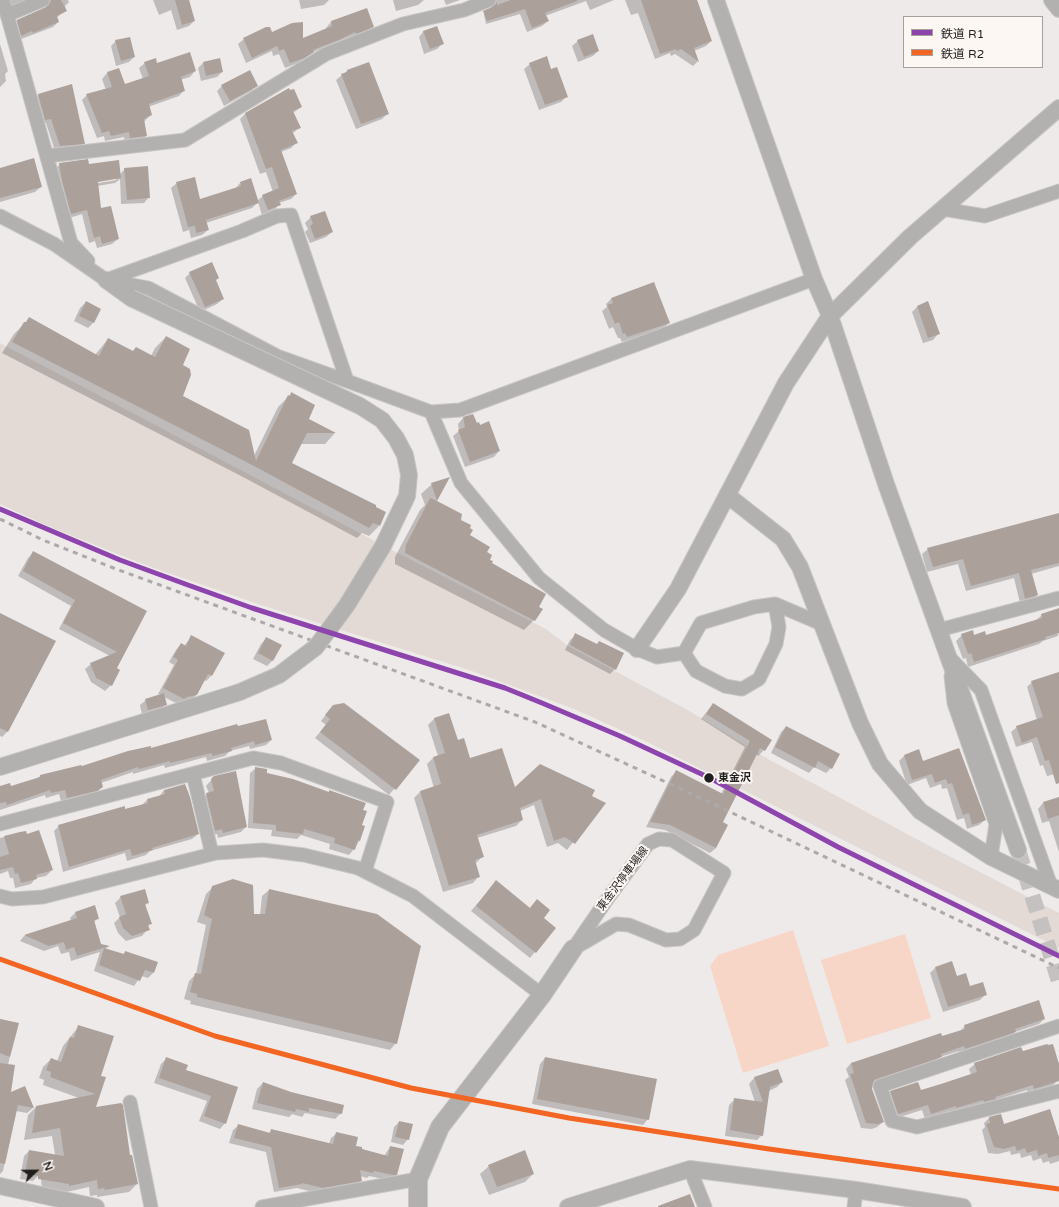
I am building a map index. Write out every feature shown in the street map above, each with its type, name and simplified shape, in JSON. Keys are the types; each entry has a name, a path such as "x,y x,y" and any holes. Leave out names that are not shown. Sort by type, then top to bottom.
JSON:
{"main road":[{"name":"東金沢停車場線","path":"418,1207 418,1180 440,1127 542,995 573,949"}],"street":[{"path":"3,0 71,243 106,280 148,288 277,356 431,412 460,410 814,279"},
{"path":"7,15 42,0"},
{"path":"47,156 185,140 326,54 403,24 464,10 489,0"},
{"path":"716,0 814,279 830,316 886,484 1018,850"},
{"path":"1052,0 1059,9"},
{"path":"637,649 678,589 786,384 830,316 910,237 1059,108"},
{"path":"943,209 985,216 1059,191"},
{"path":"106,280 242,231 278,216 291,215 347,381"},
{"path":"0,216 54,244 131,298 360,406 382,420 396,438 406,455 409,475 407,496 383,546 347,605 316,646 279,675 240,692 0,767"},
{"path":"431,412 461,483 539,578 604,630 637,649 657,657 684,653"},
{"path":"728,495 783,538 800,567 860,723 880,764 920,811 991,857 1055,888"},
{"path":"939,630 1059,598"},
{"path":"684,653 701,623 754,607 775,604 822,624"},
{"path":"684,653 696,671 725,686 742,689 759,679 776,644 779,627 775,604"},
{"path":"950,658 954,703 996,824 991,857"},
{"path":"950,658 981,690 1055,888"},
{"path":"0,824 252,758 260,759 281,763 387,802 365,872"},
{"path":"193,774 212,854"},
{"name":"東金沢停車場線","path":"659,839 672,840 724,873 694,930 680,939 666,940 629,925 616,924 573,949 648,844 659,839"},
{"path":"0,896 12,899 43,897 212,854 263,850 304,855 358,868 413,896 542,995"},
{"path":"1059,1026 880,1086 892,1121 917,1127 1059,1091"},
{"path":"130,1102 151,1207"},
{"path":"690,1169 705,1207"},
{"path":"569,1207 690,1169 856,1190 963,1207"},
{"path":"262,1207 279,1206 418,1180"},
{"path":"0,1186 44,1201 96,1207"},
{"path":"854,1207 856,1190"}],"shaded area":[{"path":"0,343 390,549 546,629 568,646 686,709 768,759 922,842 1059,913 1059,948 645,741 574,709 469,670 261,605 148,566 50,527 0,504"},
{"path":"793,930 829,1046 743,1073 710,966 718,955"},
{"path":"905,934 931,1018 847,1044 821,960"}],"building":[{"path":"51,0 61,0 67,11 57,16 59,22 33,33 32,31 21,36 17,20 46,7"},
{"path":"175,0 189,0 195,21 182,25"},
{"path":"511,0 577,1 545,13 549,21 532,28 525,9 487,21 483,11 492,7 497,2 497,5"},
{"path":"641,0 697,0 712,41 694,48 699,62 681,49 660,54"},
{"path":"367,8 374,27 356,34 355,32 313,50 314,52 305,58 290,63 284,49 279,51 277,46 252,58 243,38 266,27 270,27 272,32 292,23 303,22 303,38 332,26 331,21"},
{"path":"437,26 444,44 430,49 423,31"},
{"path":"593,34 599,51 584,57 577,40"},
{"path":"130,37 135,57 121,61 115,40"},
{"path":"190,52 196,71 181,77 185,91 149,104 152,115 144,119 147,136 130,138 129,132 111,136 109,131 102,133 86,94 112,87 107,72 119,68 125,84 149,76 144,62 156,58 157,63"},
{"path":"547,56 551,69 557,67 568,97 545,105 529,63"},
{"path":"220,58 223,72 206,76 203,62"},
{"path":"369,62 389,114 361,124 341,74 347,72 347,70"},
{"path":"250,70 258,86 230,101 221,85"},
{"path":"72,84 85,144 60,146 51,119 45,120 38,94"},
{"path":"289,88 290,90 294,89 302,107 293,111 301,128 292,131 298,143 281,150 297,194 279,201 281,205 268,210 262,195 279,188 272,167 266,169 245,113"},
{"path":"34,158 42,187 0,198 0,168"},
{"path":"88,159 89,164 119,160 121,178 98,182 101,208 111,206 119,239 102,244 100,236 94,238 87,210 71,214 62,181 59,163"},
{"path":"148,166 150,198 127,200 124,168"},
{"path":"195,177 200,199 241,186 240,182 251,178 259,203 206,220 209,230 196,233 195,226 188,227 176,182"},
{"path":"325,211 333,232 315,239 310,226 313,224 310,216"},
{"path":"212,262 219,278 216,280 224,299 205,307 189,272"},
{"path":"654,282 670,323 627,337 625,333 623,334 619,322 615,324 607,305 613,303 611,298"},
{"path":"86,301 101,309 94,323 79,316"},
{"path":"928,301 940,334 928,338 917,306"},
{"path":"29,317 99,356 108,338 133,351 136,347 155,357 166,336 190,349 183,365 190,369 191,375 183,396 249,430 256,461 288,395 290,396 291,392 315,405 309,419 336,433 307,433 292,463 376,505 376,507 386,512 380,526 373,523 369,528 254,466 12,342 24,322 26,322"},
{"path":"473,414 477,423 479,422 480,425 489,421 500,451 470,462 458,430 465,427 463,417"},
{"path":"450,477 437,501 431,483"},
{"path":"430,498 462,514 461,520 471,525 470,528 473,530 470,535 490,547 487,552 492,555 490,560 493,561 492,563 546,594 539,607 543,609 535,621 405,553 406,545"},
{"path":"1059,513 1059,563 1031,570 1038,595 1025,599 1019,573 971,586 963,559 933,567 927,548"},
{"path":"33,551 147,611 117,668 120,670 112,686 96,678 90,663 117,652 63,623 75,600 23,571"},
{"path":"1059,608 1059,633 1045,637 1046,639 974,662 971,653 968,654 961,634 973,630 974,635 985,631 986,635 1042,618 1041,614"},
{"path":"0,613 56,641 8,732 0,728"},
{"path":"575,633 597,644 599,641 624,653 616,670 570,645"},
{"path":"191,635 225,653 212,676 208,674 197,695 184,699 163,688 178,660 173,657 181,643 186,646"},
{"path":"266,637 282,645 273,661 258,653"},
{"path":"1059,672 1059,783 1056,784 1049,760 1045,761 1037,737 1022,743 1016,726 1043,717 1031,681"},
{"path":"164,693 167,705 148,710 145,699"},
{"path":"344,703 420,760 396,790 320,732 330,719 325,715 333,705"},
{"path":"713,703 772,740 765,751 760,748 723,822 728,825 716,848 670,825 650,822 676,770 723,794 750,741 706,714"},
{"path":"449,713 458,740 464,738 470,758 502,748 515,787 540,764 595,790 592,796 606,803 575,844 565,837 554,841 541,799 520,808 523,820 477,835 484,857 475,860 480,877 449,886 420,791 441,784 433,757 445,753 434,718"},
{"path":"266,719 272,740 255,745 254,741 231,748 232,751 212,756 212,753 139,769 138,767 101,780 103,787 97,791 67,798 65,790 51,793 50,790 7,805 6,802 0,803 0,786 10,783 11,786 40,777 40,775 82,766 128,751 151,746 151,748 237,724 238,726"},
{"path":"786,726 840,754 832,769 818,761 815,768 775,747"},
{"path":"959,748 986,820 972,825 969,813 963,815 952,783 948,784 946,779 935,783 932,774 912,780 904,755 919,749 923,761"},
{"path":"255,767 267,769 267,773 293,779 366,803 363,810 367,811 362,825 365,826 355,850 334,843 335,838 304,829 303,834 276,831 276,825 253,823"},
{"path":"236,771 247,827 223,833 222,829 215,831 206,793 214,791 211,779 214,776"},
{"path":"185,784 190,797 199,834 152,848 153,850 132,856 130,849 69,867 58,825 125,806 125,809 148,803 147,799 165,794 164,790"},
{"path":"1059,797 1059,815 1048,819 1043,802"},
{"path":"39,830 53,870 36,875 37,879 21,883 18,873 15,874 13,867 0,870 0,857 9,854 4,836 26,831 27,834"},
{"path":"233,879 253,885 254,914 265,914 269,889 377,914 421,946 397,1044 197,997 197,994 190,992 195,973 201,974 212,919 204,915 212,886"},
{"path":"496,880 530,908 537,899 550,910 544,918 556,928 536,953 476,906"},
{"path":"145,889 149,903 145,904 152,924 148,925 150,930 132,936 123,928 119,917 126,914 120,896"},
{"path":"95,905 99,919 94,920 101,944 110,946 77,956 74,947 66,950 64,942 49,946 24,935 77,918 75,912"},
{"path":"104,948 124,954 125,951 158,962 154,973 145,970 140,981 99,965"},
{"path":"952,961 957,976 966,973 970,986 983,982 987,995 948,1007 935,967"},
{"path":"1039,1000 1045,1019 1015,1029 1016,1032 965,1049 964,1046 941,1054 942,1057 874,1080 872,1089 884,1122 878,1124 866,1123 850,1074 854,1073 851,1063 941,1033 942,1036 965,1029 964,1025"},
{"path":"0,1019 19,1023 10,1057 0,1053"},
{"path":"78,1025 114,1036 101,1076 106,1077 96,1107 121,1103 123,1105 130,1155 132,1155 138,1184 105,1190 104,1188 98,1189 97,1180 69,1186 69,1184 38,1179 38,1176 25,1174 29,1150 64,1156 60,1128 32,1133 36,1106 95,1094 50,1077 51,1072 46,1070 51,1058 61,1062 70,1037 74,1038"},
{"path":"1047,1044 1053,1044 1059,1064 1059,1081 1034,1089 1033,1085 995,1097 996,1099 984,1102 983,1100 956,1108 956,1106 931,1114 928,1105 898,1114 890,1091 918,1082 921,1090 977,1072 974,1063 1021,1047 1023,1051"},
{"path":"166,1057 188,1065 186,1070 238,1087 226,1124 204,1116 211,1096 159,1078"},
{"path":"545,1057 657,1079 649,1120 537,1099"},
{"path":"0,1063 15,1065 11,1092 25,1086 34,1108 18,1105 5,1164 0,1163"},
{"path":"778,1069 783,1082 770,1087 763,1136 730,1130 734,1098 763,1102 754,1077"},
{"path":"263,1082 291,1092 344,1105 342,1114 309,1108 309,1112 296,1109 295,1112 257,1103"},
{"path":"1050,1109 1059,1137 1059,1155 1048,1158 1047,1153 1038,1156 1037,1150 1027,1153 1025,1148 1017,1151 1015,1146 1004,1149 994,1147 986,1124 990,1123 989,1117 1001,1114 1004,1124"},
{"path":"399,1121 413,1124 409,1140 395,1137"},
{"path":"238,1124 270,1133 271,1129 333,1144 336,1132 358,1137 356,1146 388,1156 390,1146 404,1149 397,1175 374,1171 373,1173 360,1170 362,1181 323,1188 302,1183 279,1188 271,1147 234,1138"},
{"path":"525,1150 534,1174 497,1187 488,1165"},
{"path":"690,1194 695,1207 658,1207 658,1206"}],"tunnel":[{"path":"1018,850 1059,981"}],"railway":[{"path":"0,509 120,560 252,608 505,688 542,703 620,736 710,778 838,847 1059,956"},
{"path":"0,519 43,540 116,569 535,722 707,801 1059,968"}],"rail line":[{"name":"R1","path":"0,509 120,560 252,608 505,688 542,703 620,736 710,778 838,847 1059,956"},
{"name":"R2","path":"0,959 215,1036 411,1088 569,1118 769,1149 1059,1189"}],"place":[{"name":"東金沢","path":"709,778"}]}
